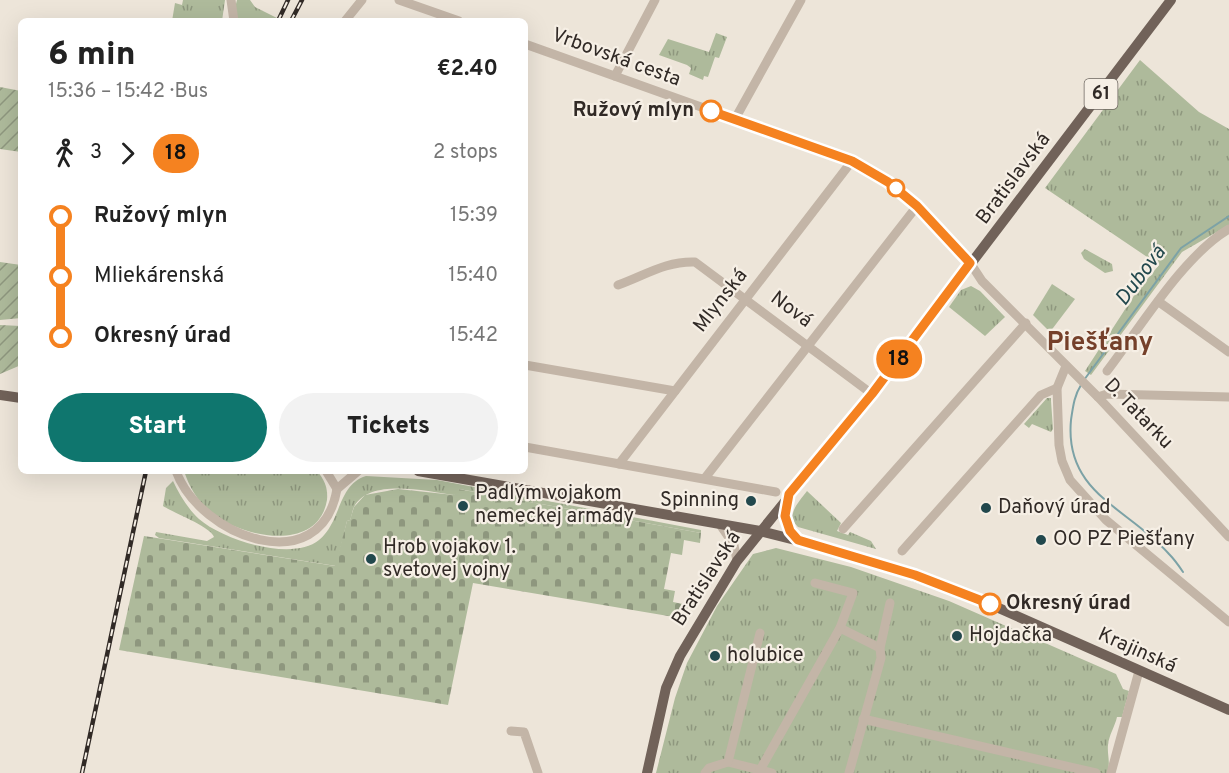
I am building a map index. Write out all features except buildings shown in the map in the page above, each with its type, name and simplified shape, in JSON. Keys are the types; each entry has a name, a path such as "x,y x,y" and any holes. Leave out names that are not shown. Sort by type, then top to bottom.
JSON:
{"main road":[{"name":"Bratislavská","path":"647,773 666,688 680,656 737,561 872,394 1171,0"},
{"path":"0,394 18,397"},
{"path":"435,474 721,526 760,531"},
{"path":"789,494 785,516 790,531 798,540"},
{"name":"Krajinská","path":"760,531 864,558 957,590 1138,671 1228,707"}],"street":[{"path":"231,0 234,18"},
{"path":"347,18 362,0"},
{"path":"399,0 450,18"},
{"path":"615,76 655,0"},
{"path":"735,119 801,0"},
{"name":"Vrbovská cesta","path":"528,45 852,161 888,182 917,206 970,263"},
{"name":"Mlynská","path":"619,464 852,161"},
{"path":"705,478 917,206"},
{"path":"1107,371 1195,257 1212,239 1226,231"},
{"name":"Nová","path":"618,285 673,263 695,262 872,394"},
{"name":"D. Tatarku","path":"970,263 982,281 1026,322 1229,537"},
{"path":"1159,302 1229,352"},
{"path":"843,529 1026,322"},
{"path":"528,366 675,391"},
{"path":"1066,366 1057,388 1059,444 1062,461 1070,480 1106,520 1229,622"},
{"path":"902,551 1041,396 1057,388"},
{"path":"1096,395 1229,397"},
{"path":"528,448 776,492"},
{"path":"178,474 192,500 211,519 233,530 266,539 292,541 314,534 330,515 337,489 354,474"},
{"path":"328,474 337,489"},
{"path":"721,526 735,545 737,561"},
{"path":"760,770 840,628 853,593 815,583"},
{"path":"849,773 862,719 881,658 880,648 890,603"},
{"path":"840,628 880,648"},
{"path":"728,762 760,633"},
{"path":"1111,773 1138,671"},
{"path":"862,719 1096,773"},
{"path":"511,731 524,732 538,773"},
{"path":"705,773 709,768 728,762 772,773"}],"green space":[{"path":"183,0 225,0 222,18 172,18 175,3 182,5"},
{"path":"237,0 250,0 255,7 277,18 237,18 235,8"},
{"path":"716,33 727,37 719,58 715,57 708,77 704,76 703,80 689,74 691,68 687,65 659,55 668,39 709,52"},
{"path":"1140,60 1199,112 1229,129 1229,225 1182,252 1091,375 1085,371 1135,294 1159,265 1045,188"},
{"path":"0,87 18,90 18,152 0,149"},
{"path":"1085,249 1112,264 1113,271 1105,273 1084,259 1081,253"},
{"path":"0,262 18,265 18,318 0,320"},
{"path":"1052,284 1075,299 1050,332 1033,315"},
{"path":"971,286 980,291 1005,317 985,336 949,307 961,290"},
{"path":"0,325 18,326 18,366 0,374"},
{"path":"1047,398 1051,398 1053,429 1051,432 1032,424 1029,428 1024,424"},
{"path":"185,474 319,474 325,485 327,500 321,517 310,528 296,534 280,536 262,534 229,524 215,516 204,506"},
{"path":"366,476 437,480 701,530 701,533 459,489 454,495 386,489 362,498 354,507 350,520 347,521 336,566 159,538 155,535 156,532 207,541 214,537 206,529 163,506 166,488 173,481 195,515 210,527 224,534 240,541 275,549 307,546 319,540 326,532 344,495 350,487"},
{"path":"398,489 454,495 455,490 458,489 701,533 700,543 684,540 682,555 671,553 664,589 675,591 673,602 688,605 686,619 473,583 448,705 119,650 144,536 335,566 347,521 350,520 354,507 365,495"},
{"path":"807,491 841,523 837,531 848,535 850,532 871,541 876,549 798,527 794,522 793,513"},
{"path":"776,548 851,567 949,601 1116,674 1123,689 1129,691 1122,717 1117,717 1110,738 1107,773 656,773 675,698 687,663 717,606 753,554"}],"waterway":[{"name":"Dubová","path":"1084,380 1181,248 1229,216"},
{"name":"Dubová","path":"1081,385 1075,397 1071,420 1072,445 1078,466 1088,483 1102,498 1153,538 1183,572"}],"railway":[{"path":"279,18 288,0"},
{"path":"293,18 302,0"},
{"path":"82,773 145,474"}],"bus line":[{"name":"18","path":"711,111 852,161 888,182 917,206 970,263 872,394 789,494 785,516 790,531 798,540 915,575 990,604"}],"place":[{"name":"Ružový mlyn","path":"711,111"},
{"name":"Spinning","path":"751,501"},
{"name":"Padlým vojakom nemeckej armády","path":"463,506"},
{"name":"Daňový úrad","path":"986,508"},
{"name":"OO PZ Piešťany","path":"1041,540"},
{"name":"Hrob vojakov 1. svetovej vojny","path":"371,559"},
{"name":"Okresný úrad","path":"990,604"},
{"name":"Hojdačka","path":"957,636"},
{"name":"holubice","path":"715,656"}],"district":[{"name":"Piešťany","path":"1100,343"}]}
